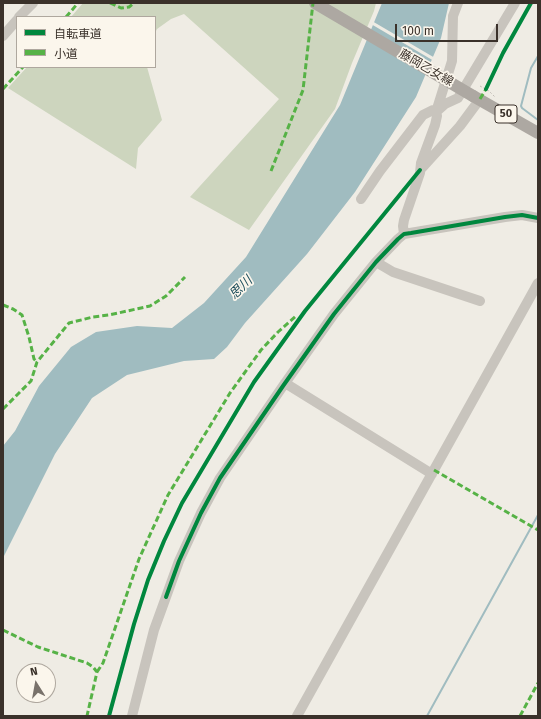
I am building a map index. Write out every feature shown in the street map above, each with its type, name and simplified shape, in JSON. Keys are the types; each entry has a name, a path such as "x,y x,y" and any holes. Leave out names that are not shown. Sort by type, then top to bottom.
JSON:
{"main road":[{"name":"藤岡乙女線","path":"315,3 482,92 538,134"}],"street":[{"path":"24,10 33,3"},
{"path":"404,234 404,223 420,172 421,164 435,125 436,112 452,61 453,16 458,3"},
{"path":"436,112 445,104 458,98 515,3"},
{"path":"3,36 10,26"},
{"path":"420,170 460,126 482,92"},
{"path":"361,199 423,116 433,110 436,112"},
{"path":"132,716 154,630 179,561 201,513 220,478 285,383 334,314 376,262 404,234 505,217 522,215 538,218"},
{"path":"376,262 393,272 480,301"},
{"path":"297,716 538,283"},
{"path":"285,383 432,474"}],"green space":[{"path":"83,3 376,3 335,109 249,230 190,197 279,99 184,14 171,19 156,31 156,16 72,16"},
{"path":"26,68 147,68 162,120 138,148 136,169 8,88"}],"water":[{"name":"思川","path":"382,3 449,3 441,38 416,97 355,192 307,254 245,323 227,347 214,359 184,361 127,375 92,398 55,454 3,558 3,446 15,431 39,386 71,347 96,332 137,326 172,328 204,303 246,257 340,105"}],"pier":[{"path":"372,21 435,58 434,61 371,24"}],"waterway":[{"path":"538,56 531,68 521,106 538,120"},
{"path":"427,716 538,515"}],"marked path":[{"path":"67,16 78,3"},
{"path":"110,3 121,8 129,7 134,3"},
{"path":"271,171 303,90 313,3"},
{"path":"3,89 22,68"},
{"path":"480,99 486,89"},
{"path":"3,409 31,381 37,362 69,323 150,306 166,296 185,277"},
{"path":"3,305 22,315 34,359 37,362"},
{"path":"97,672 103,663 139,559 168,495 230,393 261,350 296,316"},
{"path":"434,470 538,530"},
{"path":"3,630 38,647 87,663 93,667 97,672 87,716"},
{"path":"520,716 538,683"}],"cycle path":[{"path":"486,89 503,53 531,3"},
{"path":"109,716 134,624 148,580 182,503 254,382 305,311 420,170"},
{"path":"166,597 179,561 201,513 220,478 334,314 376,262 398,239 404,234 505,217 522,215 538,218"}]}
